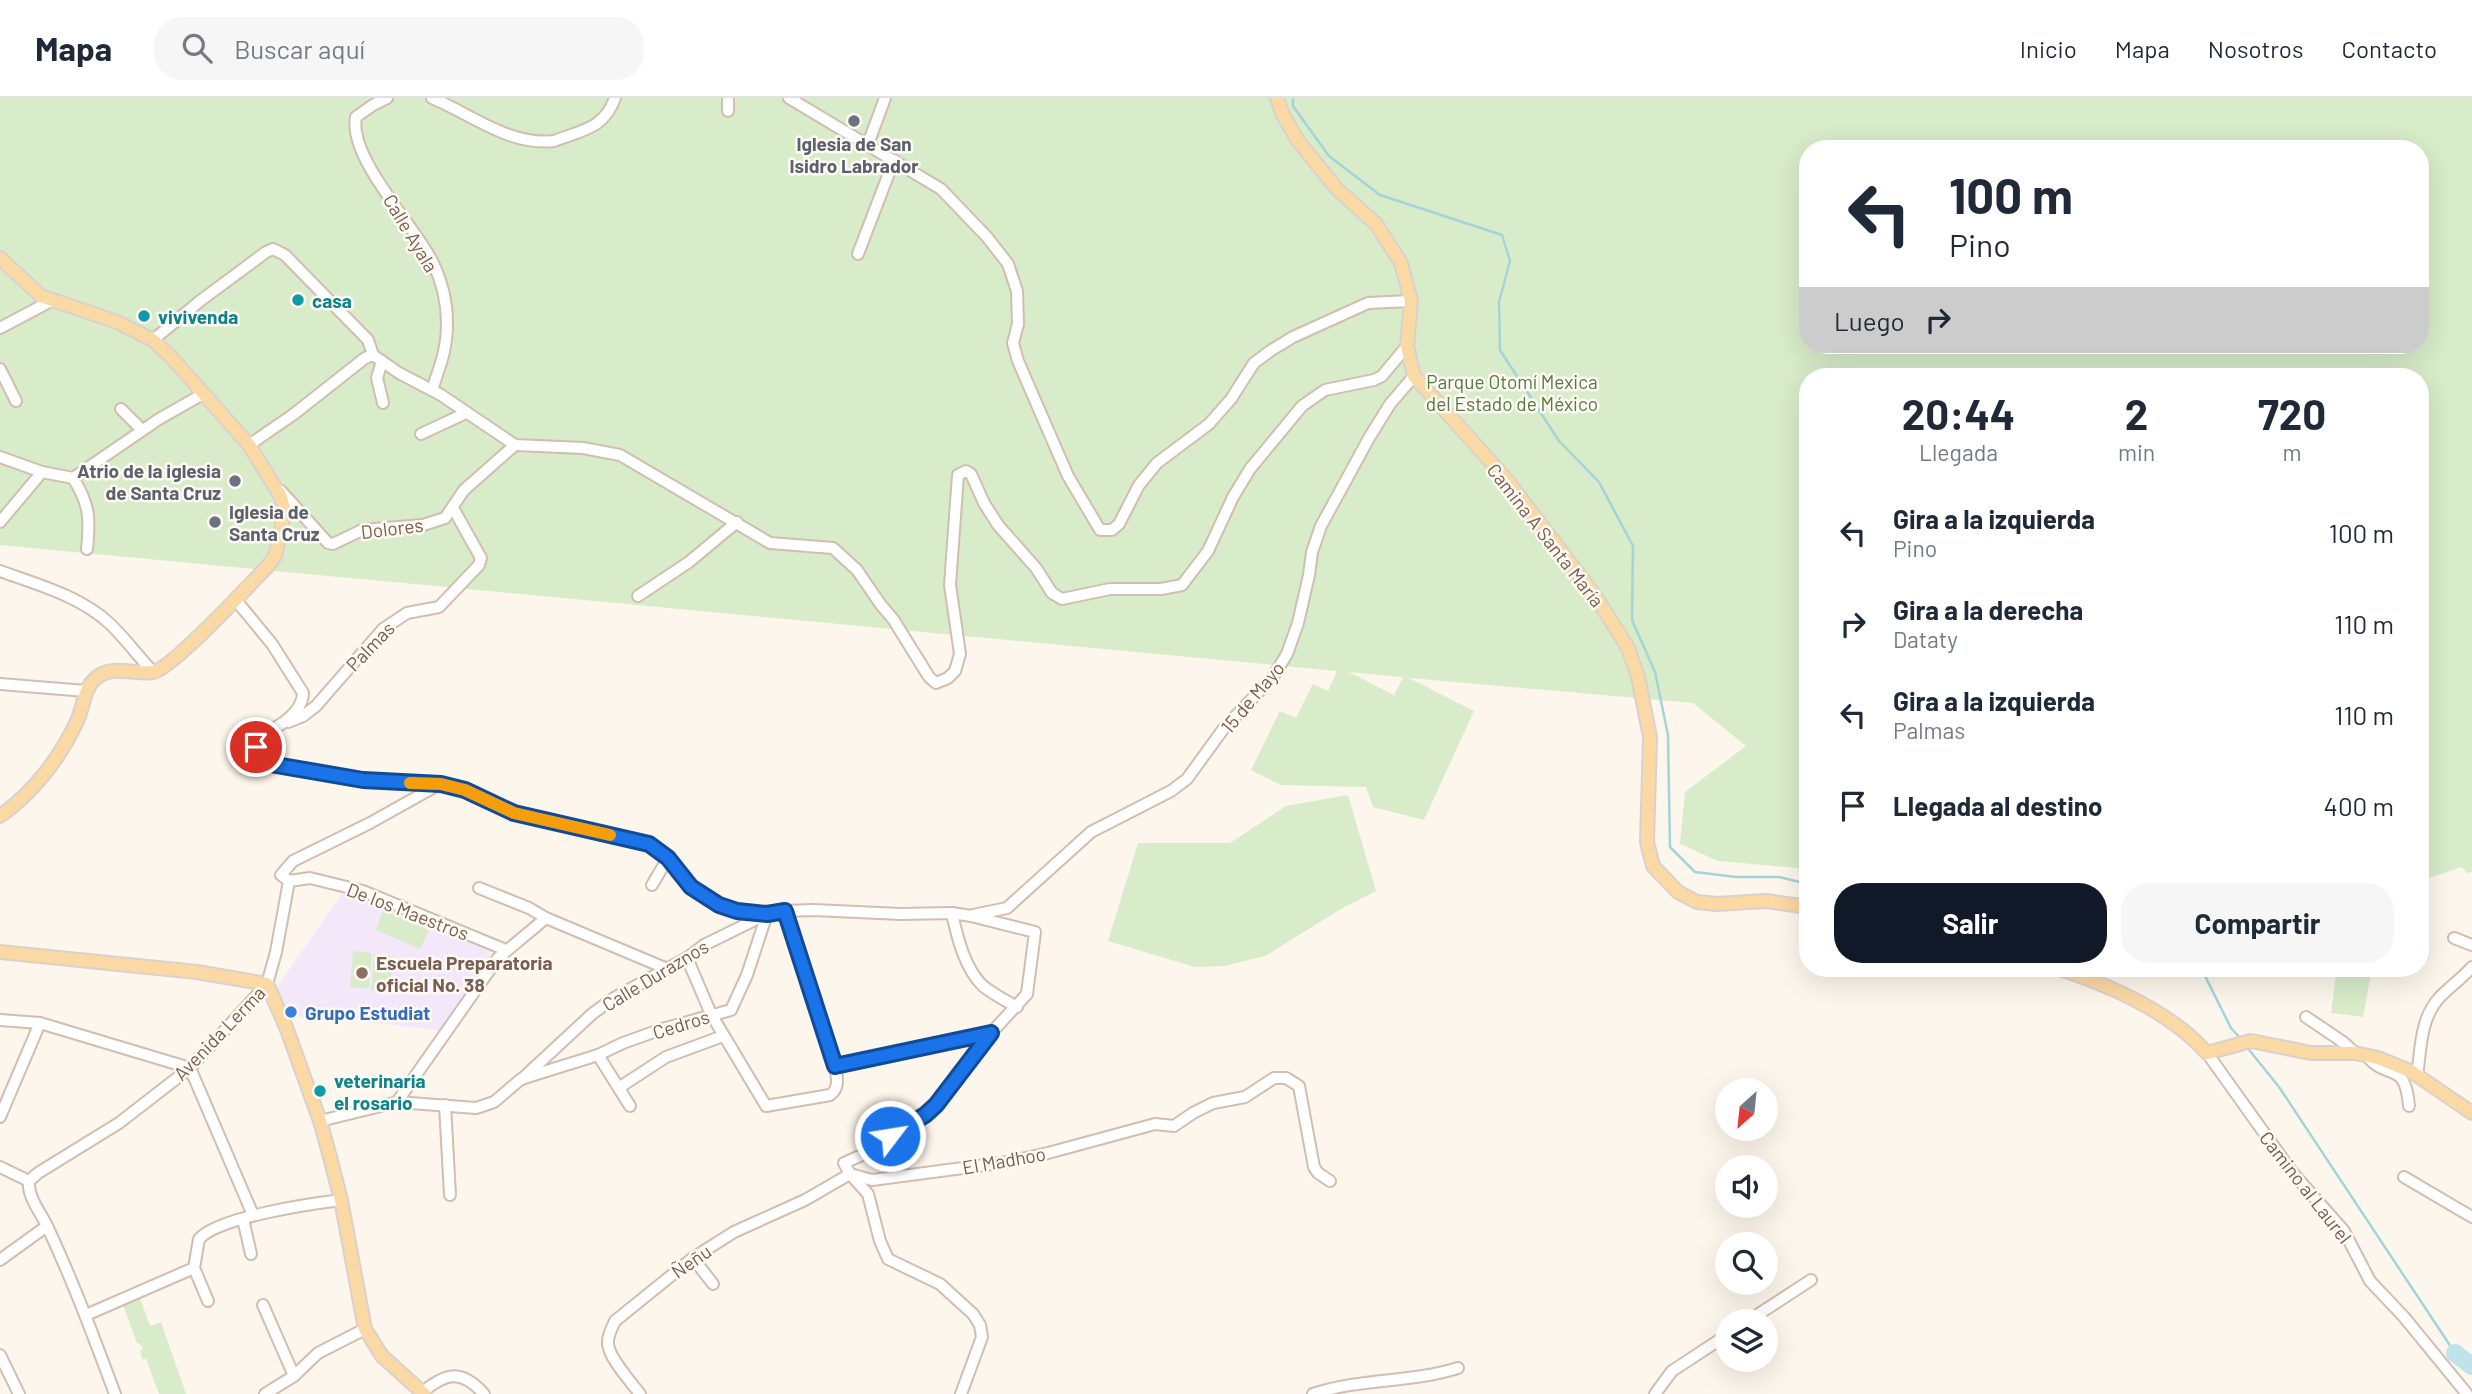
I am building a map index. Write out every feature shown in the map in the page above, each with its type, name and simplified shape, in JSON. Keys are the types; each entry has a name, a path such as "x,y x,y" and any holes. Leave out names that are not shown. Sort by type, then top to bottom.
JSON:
{"main road":[{"name":"Camina A Santa María","path":"1277,98 1298,141 1321,171 1382,232 1401,263 1411,301 1407,346 1414,376 1507,480 1596,597 1628,648 1638,677 1650,737 1647,842 1653,866 1678,892 1697,902 1717,904 1766,901 1799,906"},
{"path":"0,258 33,291 51,301 117,322 153,340 171,356 249,445 270,476 285,511 281,538 275,556 267,567 172,661 153,672 110,671 94,680 86,691 79,718 65,746 27,792 0,816"},
{"path":"0,952 197,972 267,984 286,1027 320,1121 341,1200 365,1329 382,1356 422,1393"},
{"path":"2080,977 2127,995 2210,1052 2251,1041 2311,1053 2361,1054 2388,1061 2417,1076 2472,1113"}],"street":[{"name":"Calle Ayala","path":"387,98 356,117 356,136 378,179 431,260 443,292 447,321 444,355 432,390"},
{"path":"432,98 484,125 529,140 550,141 604,120 615,98"},
{"path":"727,98 727,111"},
{"path":"789,98 941,189 980,229 1008,264 1017,291 1018,324 1013,343 1018,361 1068,476 1098,528 1104,531 1112,530 1119,524 1139,485 1157,463 1184,440 1209,424 1231,399 1254,363 1293,337 1368,303 1411,301"},
{"path":"868,144 885,98"},
{"path":"858,254 894,160"},
{"path":"153,340 200,301 273,249 285,255 368,341 377,358 377,378 383,403"},
{"path":"0,328 51,301"},
{"path":"249,445 366,358 377,358 432,390 515,445 583,448 620,455 770,543 833,548 858,570 929,677 936,683 948,678 955,671 960,654 950,584 958,475 966,471 971,474 998,525 1058,598 1110,589 1160,589 1182,585 1208,551 1233,497 1250,469 1302,406 1325,390 1382,376 1407,346"},
{"path":"0,369 16,401"},
{"name":"15 de Mayo","path":"971,916 1007,908 1018,901 1091,832 1171,791 1187,779 1224,728 1273,677 1287,654 1298,623 1312,552 1321,526 1369,438 1414,376"},
{"path":"0,457 41,472 74,478 142,430 203,394"},
{"path":"121,409 142,430"},
{"path":"421,434 466,413"},
{"name":"Dolores","path":"270,476 292,505 328,543 362,530 434,523 445,518 464,490 515,445"},
{"path":"0,522 41,472"},
{"path":"74,478 88,506 87,549"},
{"name":"Palmas","path":"453,508 481,558 476,569 439,607 407,613 383,629 316,706 303,716 258,736 257,754 262,762 363,780 441,784 465,790 514,813 649,844 668,858 691,887 703,897 737,911 767,914"},
{"path":"638,596 689,562 737,522"},
{"path":"0,571 58,593 89,609 108,622 153,672"},
{"name":"Palmas","path":"235,599 272,644 303,693 299,708 280,725"},
{"path":"0,684 86,691"},
{"name":"Avenida Lerma","path":"29,1181 119,1123 190,1068 267,984 276,952 289,881 281,875 293,861 441,784"},
{"path":"652,885 668,858"},
{"name":"De los Maestros","path":"289,881 310,878 363,891 506,950"},
{"path":"479,888 665,968"},
{"path":"687,958 711,1014 766,1106 830,1095 837,1081 835,1066 785,911"},
{"path":"767,914 785,911 952,913 1035,932 1027,994 991,1033 936,1105 871,1151 844,1163 867,1194 888,1259 940,1284 973,1314 979,1325 982,1337 961,1394"},
{"path":"952,913 956,932 974,975 984,987 1017,1007"},
{"name":"Calle Duraznos","path":"521,1079 592,1014 614,998 687,958 704,945 767,914"},
{"name":"Cedros","path":"320,1121 397,1102 476,1108 486,1106 521,1079 598,1055 623,1043 730,1010 736,1003 747,975 767,914"},
{"path":"397,1102 506,950 546,918"},
{"path":"2454,938 2472,945"},
{"path":"2417,1076 2423,1029 2432,1009 2439,998 2472,967"},
{"path":"2306,1017 2372,1063 2403,1079 2409,1106"},
{"path":"0,1020 40,1023 190,1068 248,1217 251,1254"},
{"path":"0,1117 40,1023"},
{"path":"835,1066 991,1033"},
{"path":"620,1087 666,1057 723,1036"},
{"name":"Camino al Laurel","path":"2210,1052 2292,1172 2344,1231 2370,1281 2404,1317 2456,1390 2467,1394"},
{"path":"598,1055 630,1106"},
{"name":"El Madhoo","path":"850,1174 872,1180 1007,1162 1048,1153 1156,1124 1179,1124 1213,1103 1239,1100 1274,1078 1286,1078 1298,1086 1302,1098 1316,1170 1330,1181"},
{"path":"445,1105 450,1195"},
{"path":"0,1167 29,1181 29,1190 86,1315 115,1394"},
{"name":"Ñeñu","path":"640,1394 611,1355 608,1344 615,1321 693,1258 734,1232 806,1199 850,1174"},
{"path":"2403,1177 2472,1217"},
{"path":"208,1301 194,1268 196,1246 203,1234 248,1217 341,1200"},
{"path":"0,1259 47,1226"},
{"path":"693,1258 713,1284"},
{"path":"86,1315 194,1268"},
{"path":"1766,1309 1811,1280"},
{"path":"263,1305 294,1376"},
{"path":"265,1394 294,1376 318,1353 365,1329"},
{"path":"1655,1394 1672,1371 1715,1343"},
{"path":"0,1355 19,1394"},
{"path":"1312,1394 1357,1384 1426,1377 1458,1368"},
{"path":"422,1393 435,1381 446,1376 466,1380 484,1394"}],"shaded area":[{"path":"345,890 488,948 491,961 441,1031 346,1019 291,1017 277,987"}],"green space":[{"name":"Parque Otomí Mexica del Estado de México","path":"0,98 2472,98 2472,872 2467,873 2462,867 2429,878 2429,368 1799,368 1799,868 1718,861 1680,844 1685,792 1746,746 1693,703 1409,678 1474,711 1424,820 1373,807 1366,787 1281,785 1251,770 1280,711 1296,718 1313,684 1328,691 1337,671 0,545","holes":["1349,672 1402,677 1394,695"]},
{"path":"1348,795 1376,891 1341,909 1265,956 1224,966 1195,967 1108,941 1138,843 1230,843 1286,806"},
{"path":"383,910 429,930 420,949 376,930"},
{"path":"353,951 372,953 369,989 350,987"},
{"path":"374,954 393,956 390,992 371,990"},
{"path":"2336,977 2370,977 2363,1017 2331,1013"},
{"path":"140,1298 150,1326 161,1322 186,1394 159,1394 146,1359 142,1359 140,1351 143,1350 137,1343 123,1305"}],"waterway":[{"path":"1293,98 1293,106 1329,156 1380,195 1502,235 1510,261 1499,302 1500,350 1559,441 1599,482 1633,546 1632,620 1655,672 1668,735 1670,847 1695,872 1736,877 1779,877 1799,882"},
{"path":"2206,977 2231,1028 2240,1038"},
{"path":"2246,1046 2279,1087 2455,1353"},
{"path":"2455,1353 2472,1366"}],"slow traffic":[{"path":"410,783 441,784 465,790 514,813 610,835"}],"place":[{"name":"Iglesia de San Isidro Labrador","path":"854,121"},
{"name":"casa","path":"298,300"},
{"name":"vivivenda","path":"144,316"},
{"name":"Atrio de la iglesia de Santa Cruz","path":"235,481"},
{"name":"Iglesia de Santa Cruz","path":"215,522"},
{"name":"Escuela Preparatoria oficial No. 38","path":"362,973"},
{"name":"Grupo Estudiat","path":"291,1012"},
{"name":"veterinaria el rosario","path":"320,1091"}],"route":[{"path":"256,747 262,762 270,764 363,780 441,784 465,790 514,813 649,844 668,858 691,887 719,905 737,911 767,914 785,911 835,1066 991,1033 936,1105 925,1115 890,1136"}]}
